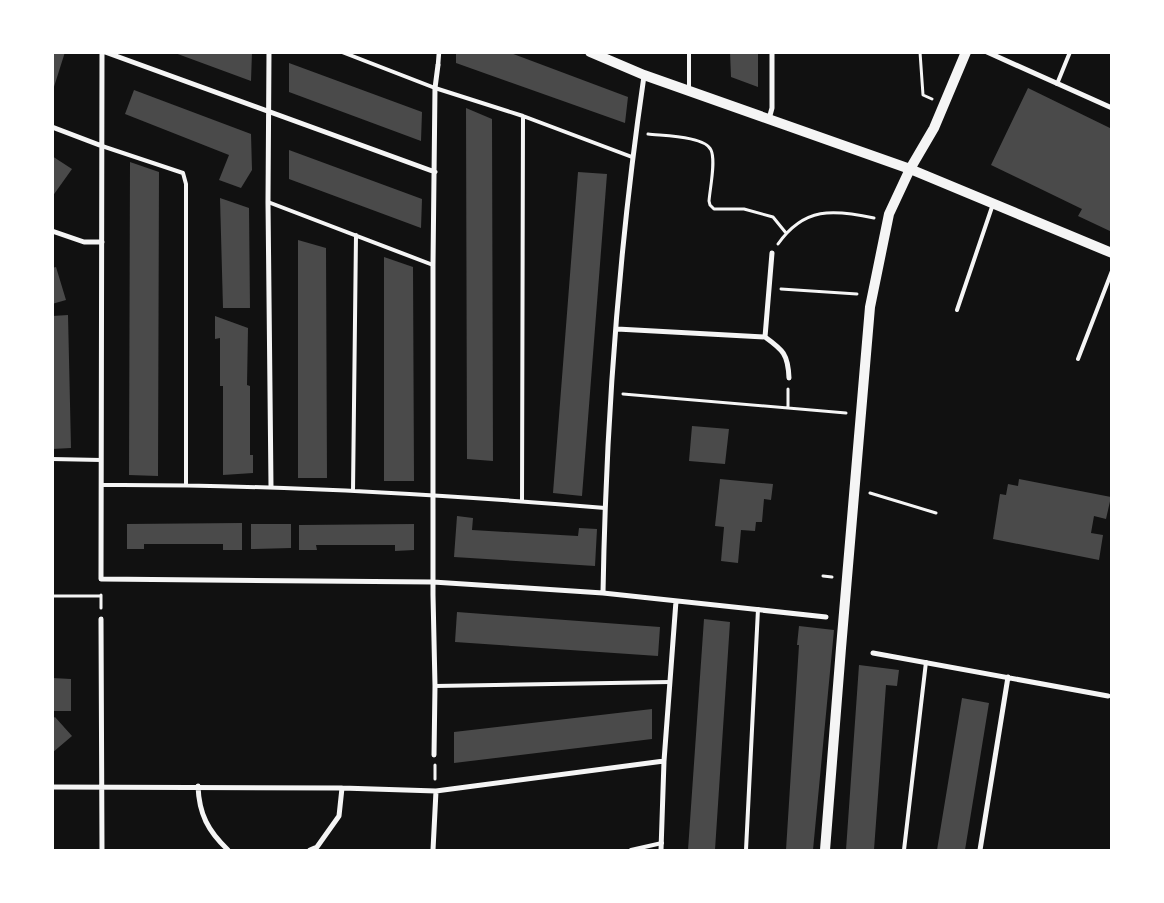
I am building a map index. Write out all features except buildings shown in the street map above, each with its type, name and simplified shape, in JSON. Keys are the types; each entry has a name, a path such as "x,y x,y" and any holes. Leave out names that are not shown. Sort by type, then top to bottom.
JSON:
{"main road":[{"path":"590,52 603,55 644,75 690,92 910,169 1112,253"},
{"path":"826,850 872,296 889,214 910,169 934,128 966,52"}],"street":[{"path":"435,172 104,52 101,579 433,582 603,593 826,617"},
{"path":"270,52 268,202 271,486"},
{"path":"434,755 432,265 435,88 439,52"},
{"path":"769,120 772,108 772,52"},
{"path":"987,52 1112,108"},
{"path":"603,593 605,508 617,329 632,157 644,75"},
{"path":"52,127 102,146"},
{"path":"52,231 84,242 102,242"},
{"path":"765,337 772,253"},
{"path":"617,329 765,337 781,348 788,367 789,378"},
{"path":"661,850 664,761 676,602"},
{"path":"102,619 102,850"},
{"path":"873,653 1108,696"},
{"path":"980,850 1008,677"},
{"path":"52,787 198,786 436,791 664,761"},
{"path":"198,786 198,803 204,819 215,838 228,850"},
{"path":"310,850 317,847 339,816 342,788"},
{"path":"434,850 436,791"}],"lane":[{"path":"342,52 435,88 523,116 632,157"},
{"path":"689,52 690,92"},
{"path":"1057,84 1070,52"},
{"path":"522,501 523,116"},
{"path":"102,146 183,173 186,184 186,484"},
{"path":"268,202 432,265"},
{"path":"957,310 993,204"},
{"path":"353,491 356,235"},
{"path":"1078,359 1112,271"},
{"path":"52,459 101,460"},
{"path":"102,485 271,486 433,494 605,508"},
{"path":"746,850 758,609"},
{"path":"904,850 926,662"},
{"path":"435,686 670,682"},
{"path":"632,850 662,843"}],"path":[{"path":"920,52 923,95 943,106"},
{"path":"636,133 699,140 707,144 712,151 713,159 710,205 714,209 744,209 774,217 786,233"},
{"path":"772,253 786,233 808,216 823,213 851,213 888,221"},
{"path":"769,289 872,296"},
{"path":"788,408 789,378"},
{"path":"612,393 861,414"},
{"path":"855,488 936,513"},
{"path":"101,579 102,619"},
{"path":"52,596 101,596"},
{"path":"434,755 436,791"}]}
